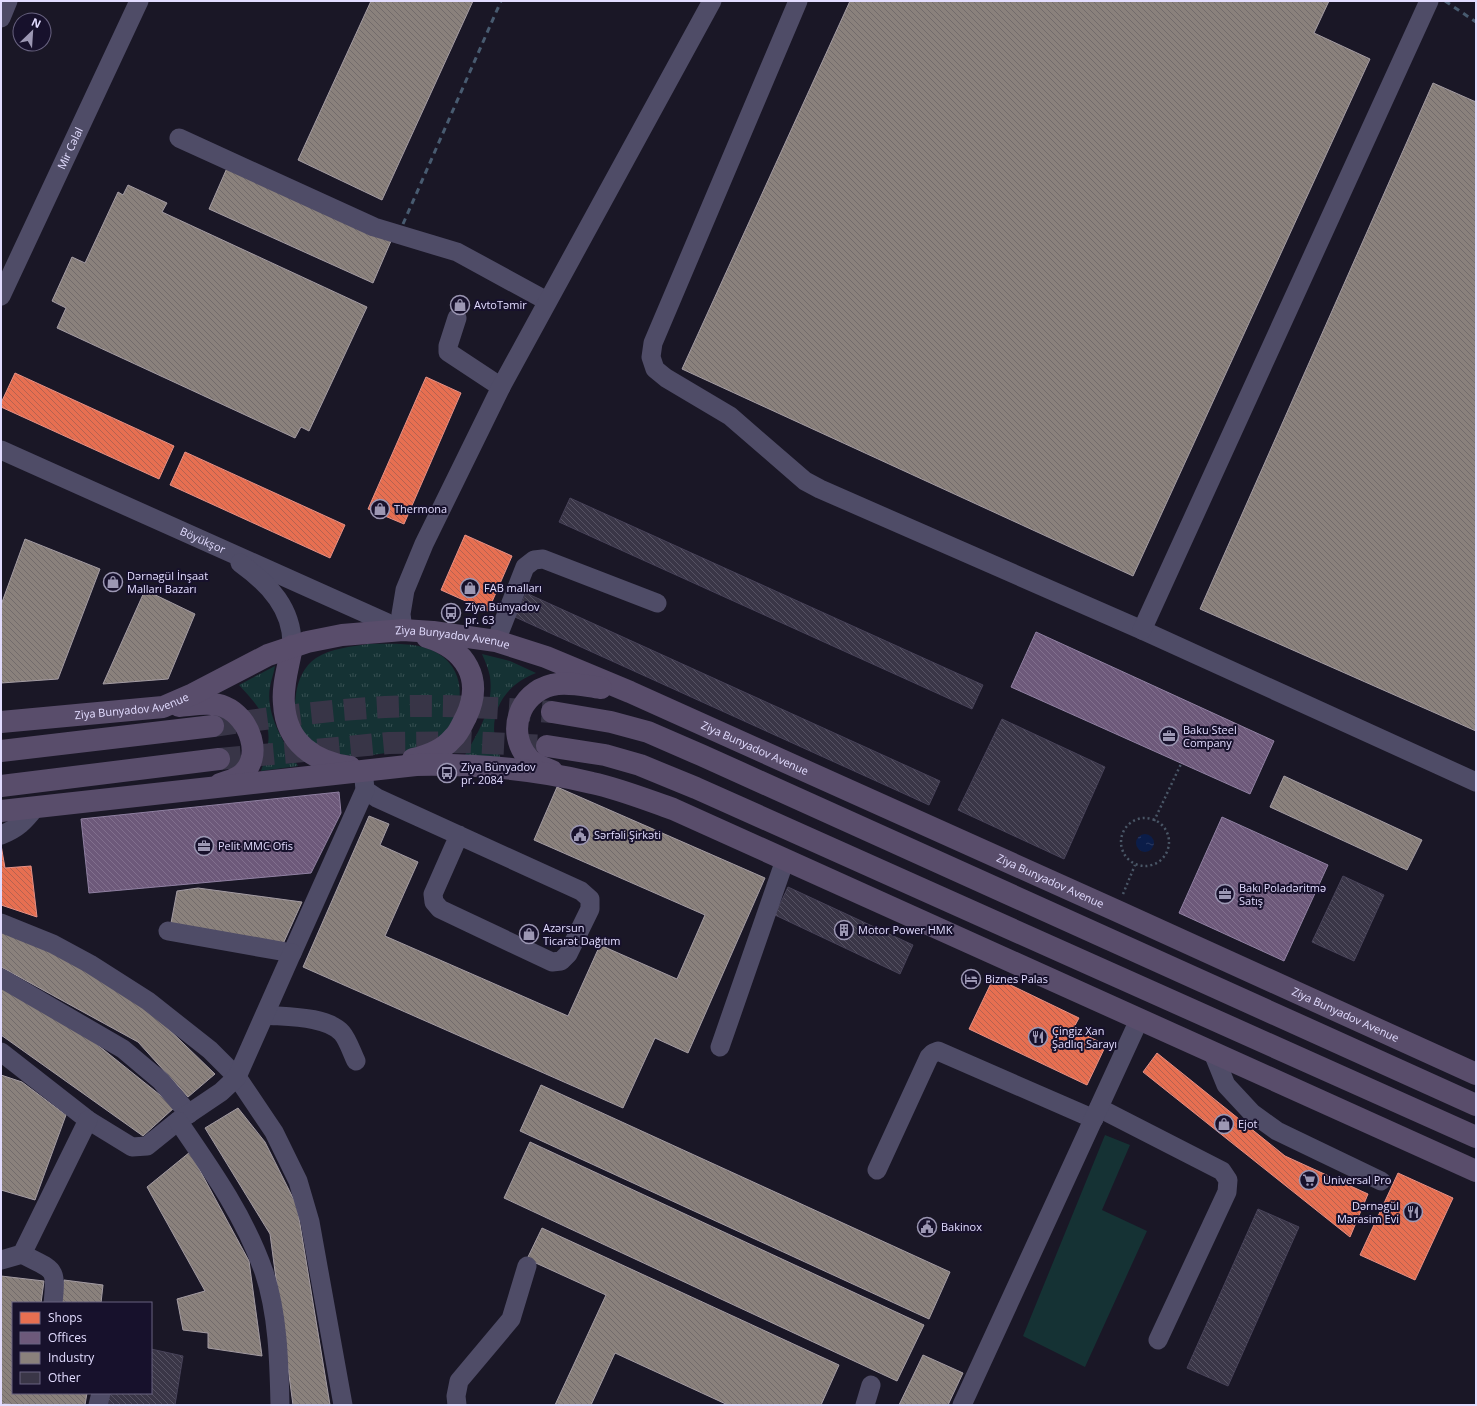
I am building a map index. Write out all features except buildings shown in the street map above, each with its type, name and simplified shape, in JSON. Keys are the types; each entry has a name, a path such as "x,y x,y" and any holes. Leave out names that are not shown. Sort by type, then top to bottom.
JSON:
{"main road":[{"name":"Ziya Bunyadov Avenue","path":"1,722 163,707 194,694 268,655 292,646 342,634 403,630 433,632 496,641 546,657 630,692 1116,910 1476,1074"},
{"path":"364,780 432,753 445,746 454,738 463,724 472,700 472,675 461,656 450,646 403,630"},
{"path":"292,646 284,691 284,704 285,715 292,732 299,744 314,757 338,766 364,780"},
{"path":"568,777 542,767 529,759 522,750 518,727 518,716 524,703 530,696 540,690 552,685 565,683 630,692"},
{"path":"163,707 207,704 223,706 234,712 243,720 250,733 251,756 241,775 231,781 200,790"},
{"path":"552,712 611,722 648,732 1476,1105"},
{"path":"1,751 213,726"},
{"path":"546,746 605,755 640,765 696,788 1476,1137"},
{"path":"1,786 218,759"},
{"path":"1,811 200,790 364,780 439,764 516,770 568,777 616,789 673,809 1476,1171"}],"street":[{"path":"1,18 8,1"},
{"name":"Mir Cəlal","path":"1,296 139,1"},
{"path":"403,630 400,614 405,590 424,544 501,387 712,1"},
{"path":"798,1 653,342 651,357 655,369 666,378 730,416 805,481 820,489 1142,630 1476,782"},
{"path":"1142,630 1424,3"},
{"path":"179,138 374,227 457,252 547,301"},
{"path":"456,318 448,346 448,352 501,387"},
{"name":"Böyükşor","path":"1,450 403,630"},
{"path":"216,545 245,567 276,596 289,619 292,633 292,646"},
{"path":"496,641 525,567 534,560 542,559 657,604"},
{"path":"364,780 377,798 459,835 581,891 590,899 590,909 568,954 561,960 552,962 440,909 434,902 433,894 459,835"},
{"path":"1,1052 88,1120 132,1147 147,1146 184,1117 221,1092 237,1077 292,953 364,780"},
{"path":"1,835 13,831 24,822 35,808"},
{"path":"720,1047 785,860"},
{"path":"1,923 53,944 90,964 148,1001 210,1050 237,1077 274,1132 298,1181 310,1222 343,1405"},
{"path":"168,931 292,953"},
{"path":"1,978 123,1050 161,1081 184,1117 238,1215 264,1272 270,1293 279,1353 280,1405"},
{"path":"265,1015 318,1020 334,1026 343,1033 356,1061"},
{"path":"962,1405 1139,1020"},
{"path":"877,1170 929,1057 938,1051 1097,1114 1222,1171 1228,1180 1227,1192 1158,1340"},
{"path":"1213,1053 1226,1085 1252,1113 1276,1131 1381,1181"},
{"path":"22,1254 88,1120"},
{"path":"1,1260 22,1254 51,1270 56,1278 53,1302"},
{"path":"457,1405 456,1396 459,1381 511,1319 526,1266"},
{"path":"865,1405 870,1385"},
{"path":"98,1405 101,1394"}],"path":[{"path":"1154,820 1181,764"},
{"path":"1142,818 1154,820 1164,827 1167,834 1168,850 1158,862 1143,866 1135,865 1123,854 1121,843 1123,831 1134,820 1142,818"},
{"path":"1116,910 1135,865"}],"green space":[{"path":"368,644 406,644 425,648 434,651 450,663 455,672 460,691 454,721 446,734 429,745 412,751 358,756 331,752 310,740 303,732 297,721 295,708 297,689 305,669 316,658 328,652 341,648"},
{"path":"482,654 510,661 536,673 523,679 513,687 498,707 494,732 496,745 501,759 465,755 480,728 488,708 490,698 490,677"},
{"path":"275,666 270,687 270,708 277,729 298,766 261,771 268,747 269,735 265,719 256,704 239,685"},
{"path":"1105,1135 1130,1145 1102,1210 1147,1231 1085,1367 1023,1336"}],"water":[{"path":"1145,834 1151,837 1154,843 1151,849 1145,852 1139,849 1136,843 1139,837"}],"tunnel":[{"path":"213,726 320,712 406,706 448,706 552,712"},
{"path":"219,759 389,743 468,742 547,746"}],"railway":[{"path":"403,224 501,1"},
{"path":"1445,1 1476,22"}],"place":[{"name":"AvtoTəmir","path":"460,305"},
{"name":"Thermona","path":"380,509"},
{"name":"Dərnəgül İnşaat Malları Bazarı","path":"113,582"},
{"name":"FAB malları","path":"470,588"},
{"name":"Ziya Bünyadov pr. 63","path":"451,613"},
{"name":"Baku Steel Company","path":"1169,736"},
{"name":"Ziya Bünyadov pr. 2084","path":"447,773"},
{"name":"Sərfəli Şirkəti","path":"580,835"},
{"name":"Pelit MMC Ofis","path":"204,846"},
{"name":"Bakı Poladəritmə Satış","path":"1225,894"},
{"name":"Motor Power HMK","path":"844,930"},
{"name":"Azərsun Ticarət Dağıtım","path":"529,934"},
{"name":"Biznes Palas","path":"971,979"},
{"name":"Çingiz Xan Şadlıq Sarayı","path":"1038,1037"},
{"name":"Ejot","path":"1224,1124"},
{"name":"Universal Pro","path":"1309,1180"},
{"name":"Dərnəgül Mərasim Evi","path":"1413,1212"},
{"name":"Bakinox","path":"927,1227"}]}
